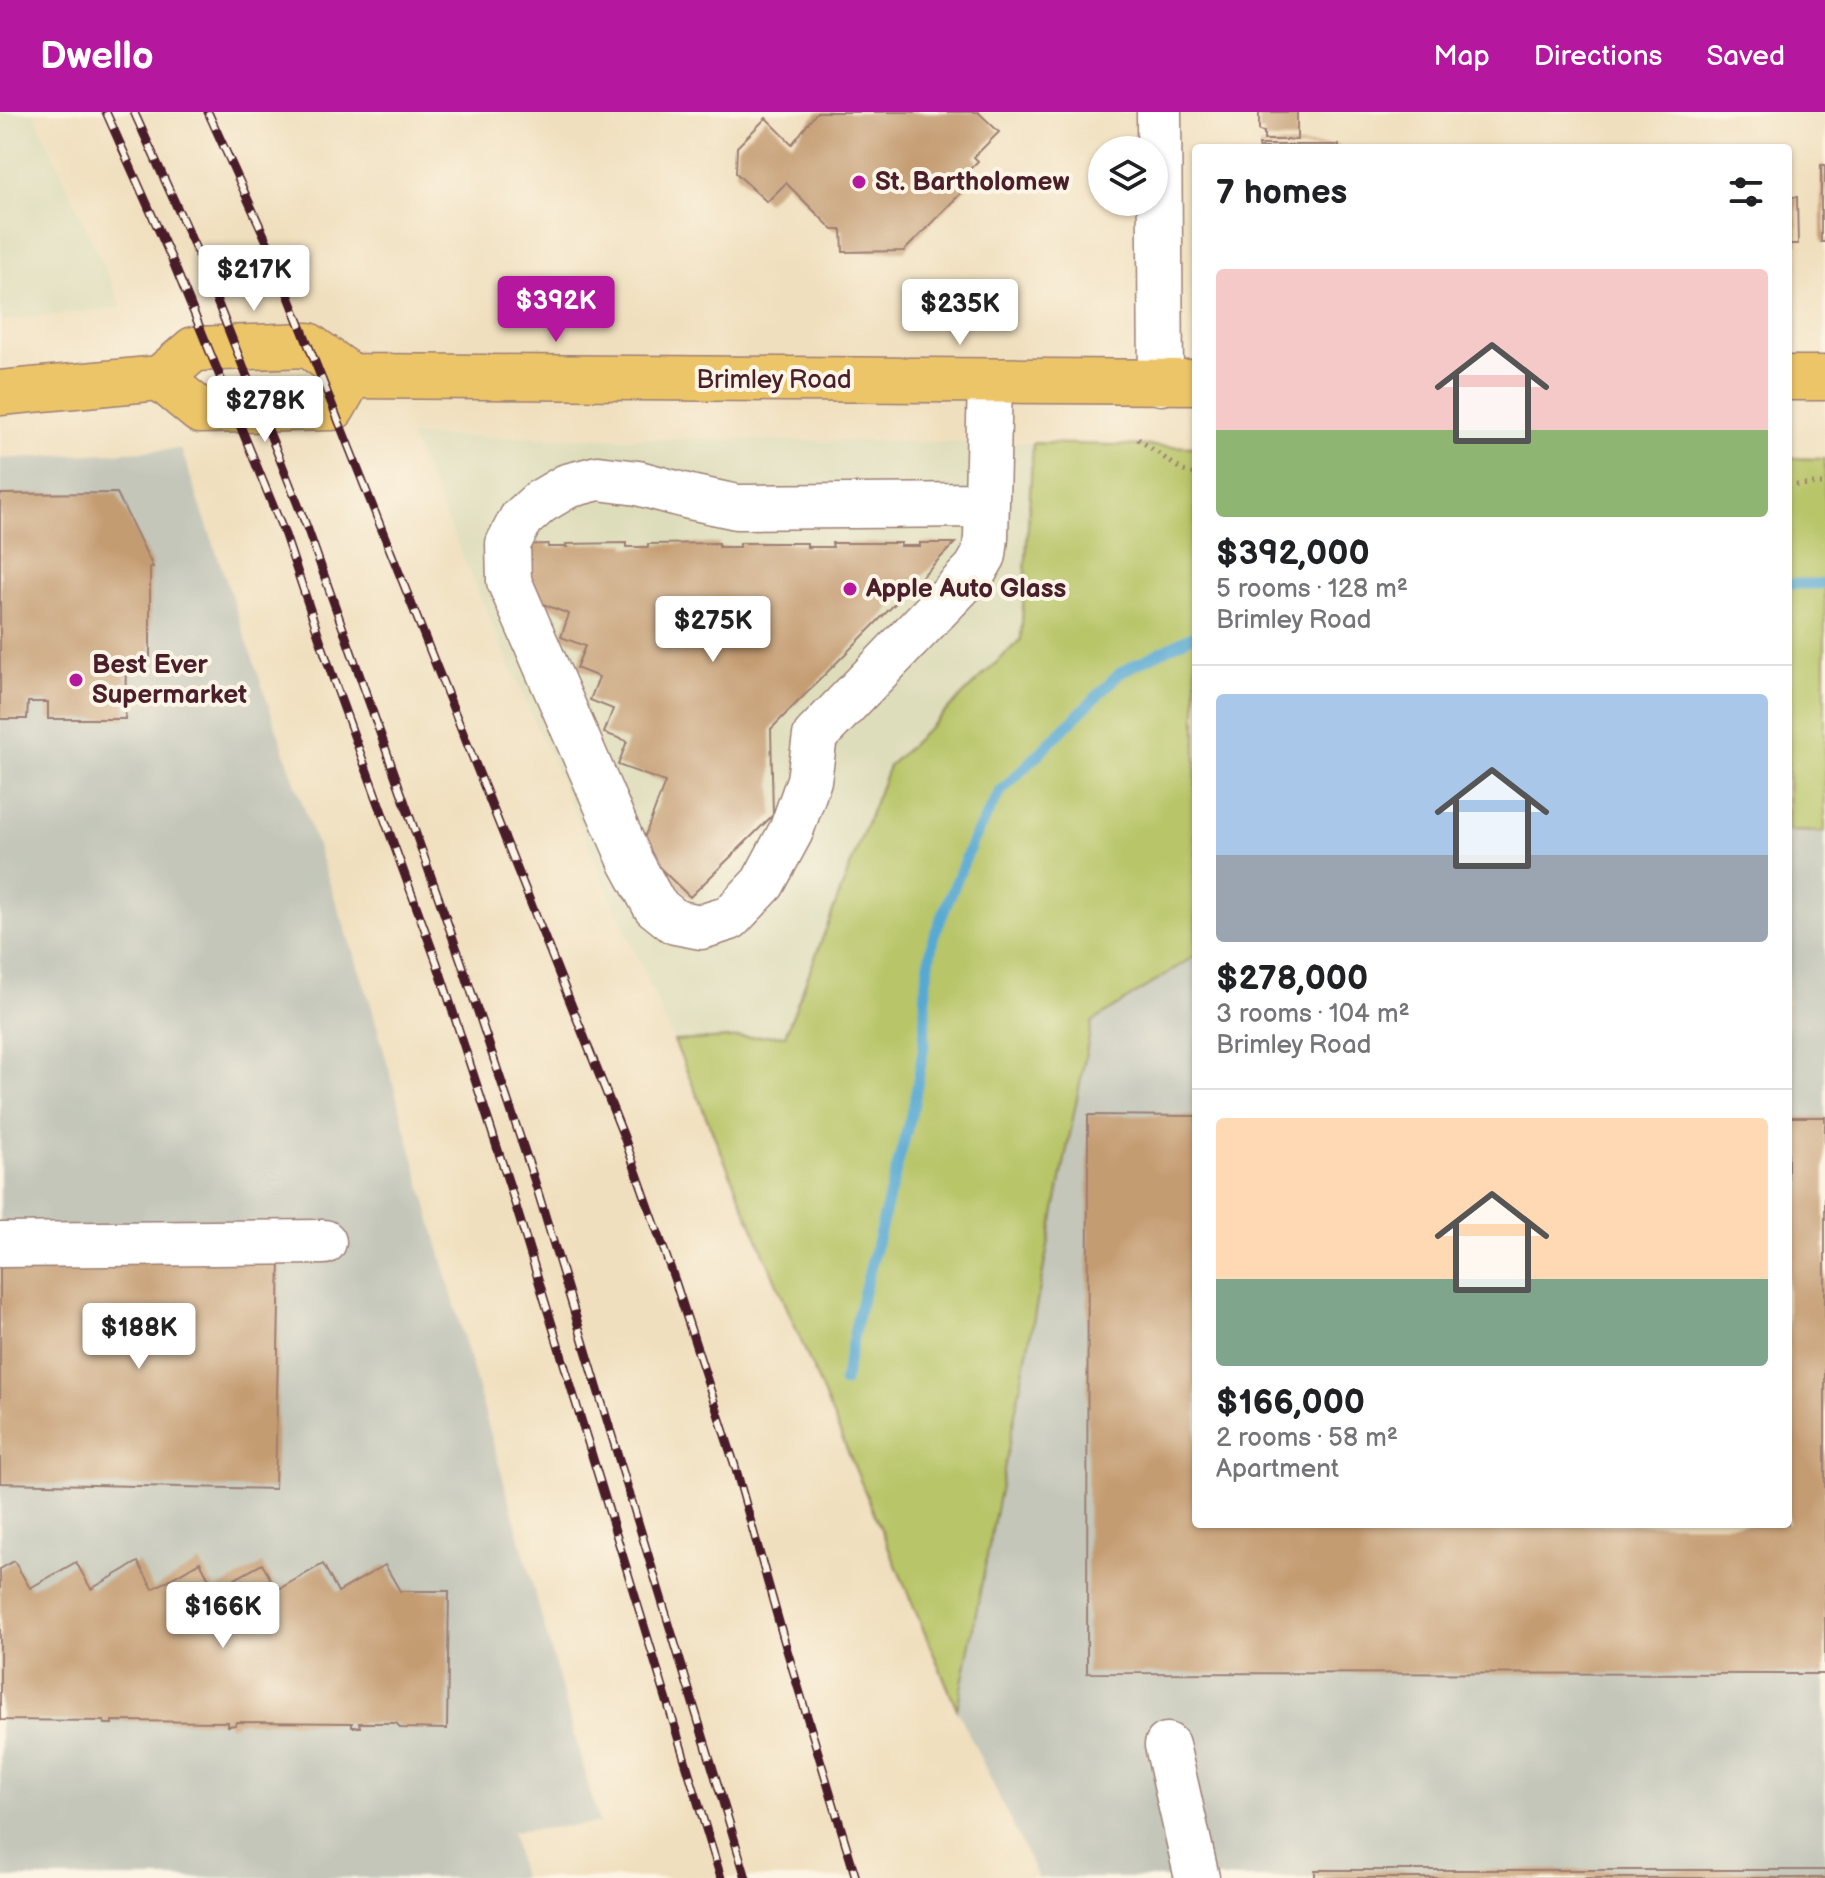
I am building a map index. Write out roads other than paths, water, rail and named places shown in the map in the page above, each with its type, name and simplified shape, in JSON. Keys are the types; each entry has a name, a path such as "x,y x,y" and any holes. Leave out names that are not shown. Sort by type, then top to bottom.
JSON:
{"main road":[{"path":"0,393 160,378 194,349 308,345 351,376 333,408 200,411 160,378"},
{"name":"Brimley Road","path":"351,376 1178,382"},
{"path":"1792,378 1825,378"}],"street":[{"path":"1159,112 1178,382"},
{"path":"987,505 737,507 638,483 598,478 567,486 540,502 521,519 508,544 509,581 631,862 655,906 675,922 701,927 730,918 763,883 791,831 809,780 815,736 976,569 984,555 987,505 990,381"},
{"path":"0,1245 324,1242"},
{"path":"1167,1745 1197,1878"}],"waterway":[{"path":"1792,584 1825,584"},
{"path":"844,1382 858,1314 914,1103 924,1046 926,981 933,938 973,840 1000,792 1121,672 1192,636"}],"railway":[{"path":"106,112 173,262 285,535 334,681 437,963 510,1187 721,1878"},
{"path":"134,112 199,256 308,530 461,961 534,1179 746,1878"},
{"path":"208,112 268,244 624,1137 735,1466 856,1878"}],"place":[{"name":"St. Bartholomew","path":"859,182"},
{"name":"Apple Auto Glass","path":"850,589"},
{"name":"Best Ever Supermarket","path":"76,680"}]}
